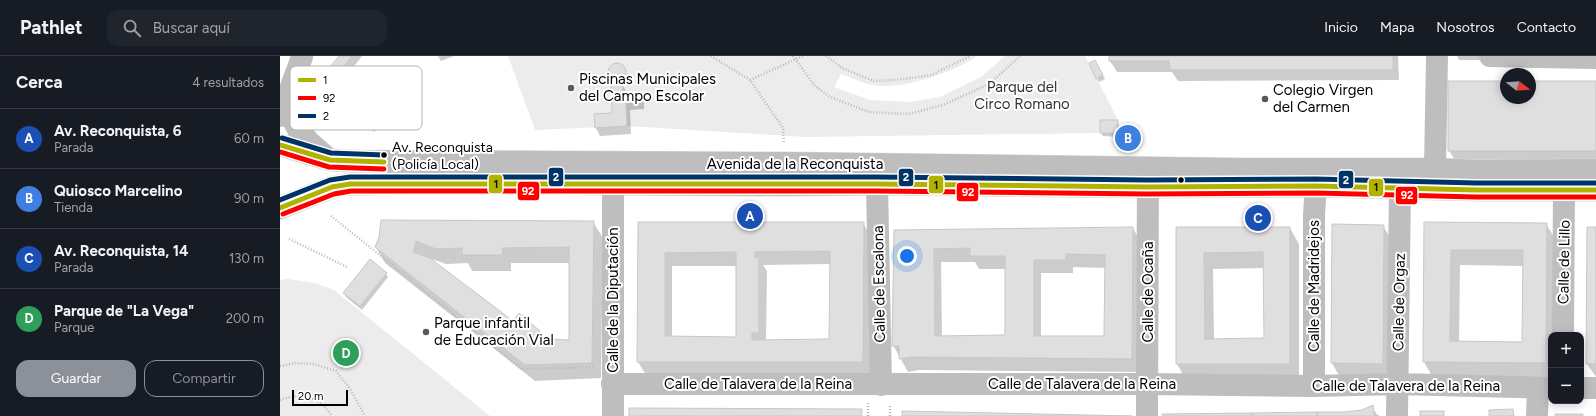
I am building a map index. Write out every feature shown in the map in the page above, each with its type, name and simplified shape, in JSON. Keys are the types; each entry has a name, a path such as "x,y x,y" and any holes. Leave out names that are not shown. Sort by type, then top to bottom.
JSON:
{"main road":[{"path":"293,66 303,56"},
{"path":"299,66 303,56"},
{"path":"1407,188 1435,169 1437,56"},
{"path":"1490,56 1596,58"},
{"path":"280,80 290,70"},
{"path":"290,91 283,110 290,119"},
{"path":"299,130 309,142 330,160"},
{"name":"Avenida de la Reconquista","path":"280,145 330,160 789,163 1316,186 1476,190 1596,190"},
{"name":"Avenida de la Reconquista","path":"280,208 311,194 332,187 350,184 877,184 1148,178 1435,169 1477,171 1596,170"},
{"name":"Calle de Ocaña","path":"1147,416 1148,178"},
{"name":"Calle de la Diputación","path":"613,183 612,375 614,416"},
{"name":"Calle de Escalona","path":"877,184 881,385"},
{"name":"Calle de Madridejos","path":"1314,386 1314,214 1316,186"},
{"name":"Calle de Orgaz","path":"1397,416 1407,188"},
{"name":"Calle de Lillo","path":"1563,332 1564,190"},
{"name":"Calle de Talavera de la Reina","path":"612,375 881,385 1147,384 1314,386 1398,384 1545,388"},
{"path":"1537,416 1545,388"},
{"path":"1584,388 1596,388"}],"path":[{"path":"711,56 750,80 783,128 785,149"},
{"path":"793,56 815,86 830,97 869,112 908,114 943,105 989,84 1020,56"},
{"path":"750,80 803,56"},
{"path":"826,56 844,69 874,81 931,75 970,56"},
{"path":"331,216 522,369 612,375"},
{"path":"289,239 347,267"},
{"path":"280,366 295,363 314,364 336,371 349,386 365,416"},
{"path":"280,400 292,396 305,396 316,400 326,408 332,416"}],"green space":[{"name":"Parque del Circo Romano","path":"508,56 977,56 941,74 913,83 885,86 873,85 841,74 834,87 870,100 910,102 940,97 981,77 1005,56 1085,56 1118,120 1101,120 1100,133 806,137 627,126 535,130"},
{"path":"288,279 315,283 334,290 490,416 280,416 280,280"}],"building":[{"path":"339,56 352,56 344,66 331,66"},
{"path":"1109,56 1393,56 1393,70 1170,70 1169,61 1109,61"},
{"path":"1095,60 1103,75 1096,79 1089,63"},
{"path":"617,63 623,66 626,72 623,78 617,81 611,78 608,72 611,66"},
{"path":"1448,81 1500,81 1500,104 1536,104 1536,81 1596,81 1596,151 1448,151"},
{"path":"611,83 622,83 623,94 640,93 640,102 626,103 627,126 595,128 594,114 612,113"},
{"path":"1100,120 1118,120 1117,133 1100,133"},
{"path":"1122,133 1135,134 1135,143 1121,143"},
{"path":"381,220 594,221 592,363 525,365 375,247 379,237","holes":["416,241 436,249 462,248 462,255 503,255 502,248 569,247 569,340 534,338 540,331 519,313 513,321 430,258 413,252"]},
{"path":"638,222 864,222 863,362 637,362","holes":["830,251 829,339 752,340 752,333 759,333 759,257 755,258 755,252","736,252 736,337 665,336 665,253"]},
{"path":"1424,222 1547,223 1546,363 1423,362","holes":["1451,250 1523,250 1522,342 1450,341"]},
{"path":"1332,224 1384,225 1383,364 1331,363"},
{"path":"1133,227 1132,359 911,357 899,359 899,346 892,346 894,230","holes":["970,248 970,256 1005,256 1005,335 935,336 934,249","1066,254 1105,255 1104,336 1034,336 1034,260 1066,260"]},
{"path":"1176,227 1290,227 1290,364 1176,364","holes":["1263,252 1264,338 1205,339 1204,253"]},
{"path":"1587,227 1596,227 1596,364 1586,364"},
{"path":"370,259 387,273 360,306 343,293"},
{"path":"1373,405 1374,415 1379,416 1317,416 1317,412 1362,410"},
{"path":"629,408 862,409 862,416 629,416"},
{"path":"1513,409 1514,416 1489,416 1489,410"},
{"path":"902,411 1132,416 902,416"},
{"path":"1420,411 1444,411 1444,416 1420,416"},
{"path":"1317,412 1317,416 1252,416 1252,413"},
{"path":"1252,413 1252,416 1162,416 1162,414"},
{"path":"1555,414 1583,414 1583,416 1555,416"}],"transit line":[{"name":"2","path":"282,138 331,153 384,155"},
{"name":"1","path":"280,145 330,160 384,162"},
{"name":"92","path":"280,152 329,167 384,169"},
{"name":"2","path":"280,200 330,180 350,177 877,177 1147,180 1316,179 1476,183 1596,183"},
{"name":"1","path":"280,208 332,187 350,184 877,184 1147,187 1316,186 1476,190 1596,190"},
{"name":"92","path":"283,214 334,194 351,191 877,191 1147,194 1316,193 1476,197 1596,197"}],"place":[{"name":"Piscinas Municipales del Campo Escolar","path":"571,88"},
{"name":"Colegio Virgen del Carmen","path":"1265,99"},
{"name":"Quiosco Marcelino","path":"1128,138"},
{"name":"Av. Reconquista (Policía Local)","path":"384,155"},
{"name":"Av. Reconquista, 6","path":"750,216"},
{"name":"Av. Reconquista, 14","path":"1258,218"},
{"name":"Parque infantil de Educación Vial","path":"426,332"},
{"name":"Parque de \"La Vega\"","path":"346,353"}]}
